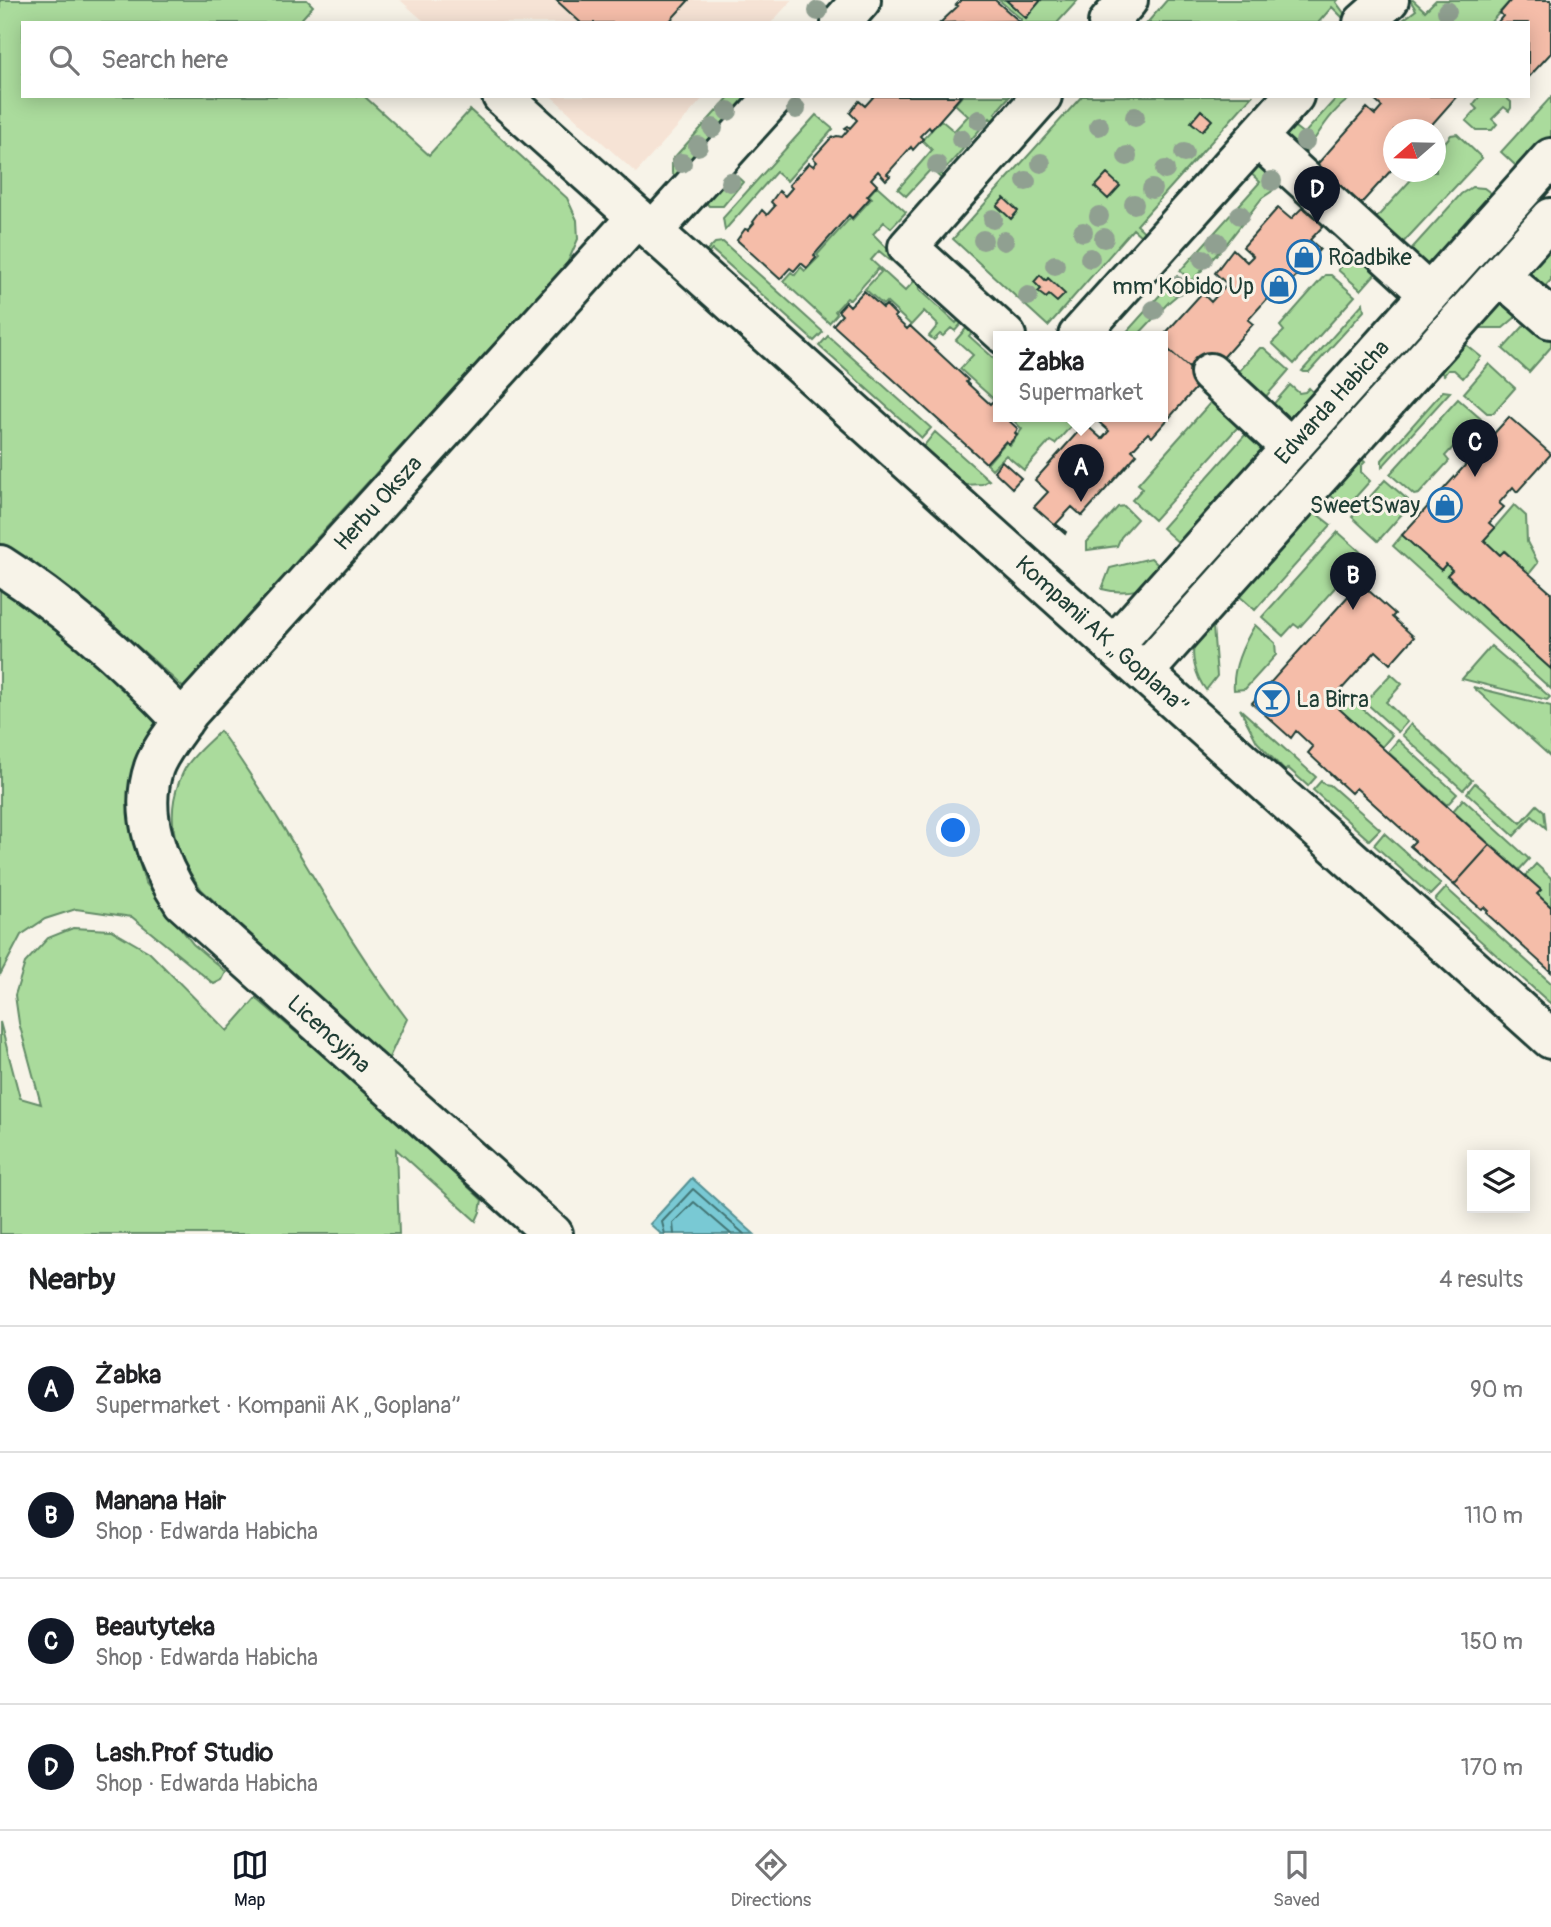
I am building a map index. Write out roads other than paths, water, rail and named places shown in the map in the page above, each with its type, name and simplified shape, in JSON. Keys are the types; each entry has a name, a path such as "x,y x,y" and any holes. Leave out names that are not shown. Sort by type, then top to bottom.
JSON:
{"street":[{"path":"843,21 861,0"},
{"path":"1110,21 1128,0"},
{"path":"1365,21 1389,0"},
{"name":"Kompanii AK „Goplana”","path":"504,98 1551,1039"},
{"name":"Herbu Oksza","path":"149,805 150,781 155,764 183,721 645,224 773,98"},
{"path":"1000,331 908,247 1040,98"},
{"path":"1082,331 1292,98"},
{"path":"1257,137 1429,294"},
{"name":"Edwarda Habicha","path":"1114,646 1551,158"},
{"name":"Edwarda Habicha","path":"1144,673 1551,218"},
{"path":"1500,275 1551,320"},
{"path":"1210,373 1291,447"},
{"path":"0,565 86,629 133,670 183,721"},
{"name":"Licencyjna","path":"149,805 156,851 168,880 183,902 553,1234"}],"water":[{"path":"692,1178 754,1234 661,1234 650,1224"}],"place":[{"name":"Lash.Prof Studio","path":"1317,224"},
{"name":"Roadbike","path":"1304,257"},
{"name":"mm Kobido Up","path":"1279,286"},
{"name":"Beautyteka","path":"1475,477"},
{"name":"Żabka","path":"1081,502"},
{"name":"SweetSway","path":"1445,505"},
{"name":"Manana Hair","path":"1353,610"},
{"name":"La Birra","path":"1272,699"}]}
